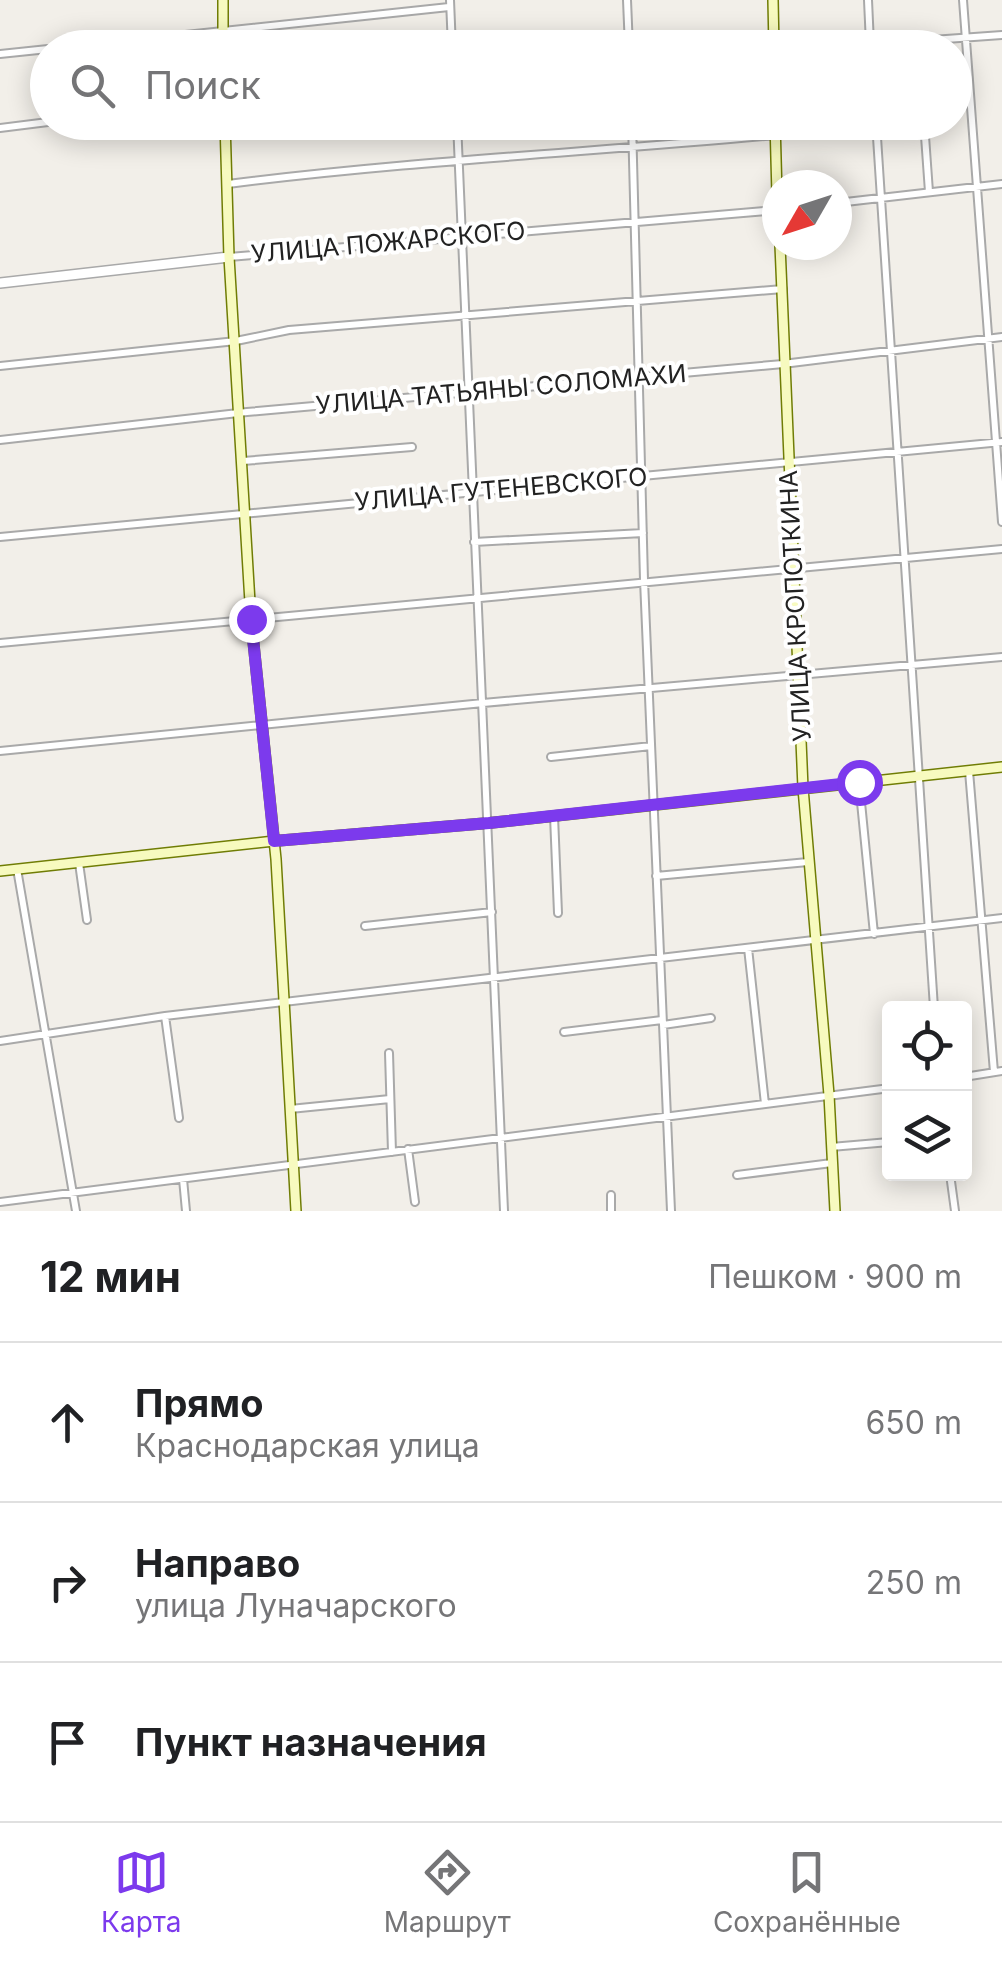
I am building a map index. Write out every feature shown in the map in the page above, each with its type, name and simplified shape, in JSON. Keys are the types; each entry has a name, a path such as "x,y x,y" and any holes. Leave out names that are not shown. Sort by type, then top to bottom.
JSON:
{"main road":[{"path":"224,0 224,30"},
{"path":"773,0 774,30"},
{"path":"226,140 251,619 274,841 296,1211"},
{"path":"776,140 777,170"},
{"name":"УЛИЦА КРОПОТКИНА","path":"781,260 802,788 829,1095 835,1211"},
{"path":"0,871 1002,767"}],"street":[{"path":"627,0 628,30"},
{"path":"868,0 869,30"},
{"path":"963,0 965,30"},
{"path":"224,30 450,2 451,30"},
{"path":"972,37 1002,35"},
{"path":"0,54 30,51"},
{"path":"972,112 1002,522"},
{"path":"0,128 30,124"},
{"path":"458,140 504,1211"},
{"path":"633,140 644,580 671,1211"},
{"path":"228,184 459,158 715,140"},
{"path":"877,140 933,1001"},
{"path":"925,140 929,192"},
{"path":"852,201 1002,184"},
{"name":"УЛИЦА ПОЖАРСКОГО","path":"0,283 229,256 762,211"},
{"path":"0,366 236,341 290,330 783,289"},
{"name":"УЛИЦА ТАТЬЯНЫ СОЛОМАХИ","path":"0,440 239,412 783,364 1002,337"},
{"name":"УЛИЦА ГУТЕНЕВСКОГО","path":"0,538 999,442"},
{"path":"243,461 412,447"},
{"path":"474,542 644,534"},
{"path":"0,643 1002,549"},
{"path":"0,751 1002,657"},
{"path":"551,757 651,746"},
{"path":"969,770 998,1071 972,1076"},
{"path":"859,782 874,934"},
{"path":"554,816 558,913"},
{"path":"656,876 808,862"},
{"path":"79,863 87,920"},
{"path":"17,870 76,1211"},
{"path":"365,926 492,912"},
{"path":"0,1041 165,1016 1002,918"},
{"path":"748,948 765,1104"},
{"path":"165,1016 178,1118"},
{"path":"564,1032 711,1018"},
{"path":"388,1053 392,1152"},
{"path":"0,1202 882,1089"},
{"path":"290,1109 390,1099"},
{"path":"832,1147 882,1143"},
{"path":"408,1149 416,1202"},
{"path":"737,1175 832,1163"},
{"path":"183,1179 186,1211"},
{"path":"951,1181 955,1211"},
{"path":"611,1195 611,1211"}],"route":[{"path":"251,619 274,841 489,823 859,782"}]}
